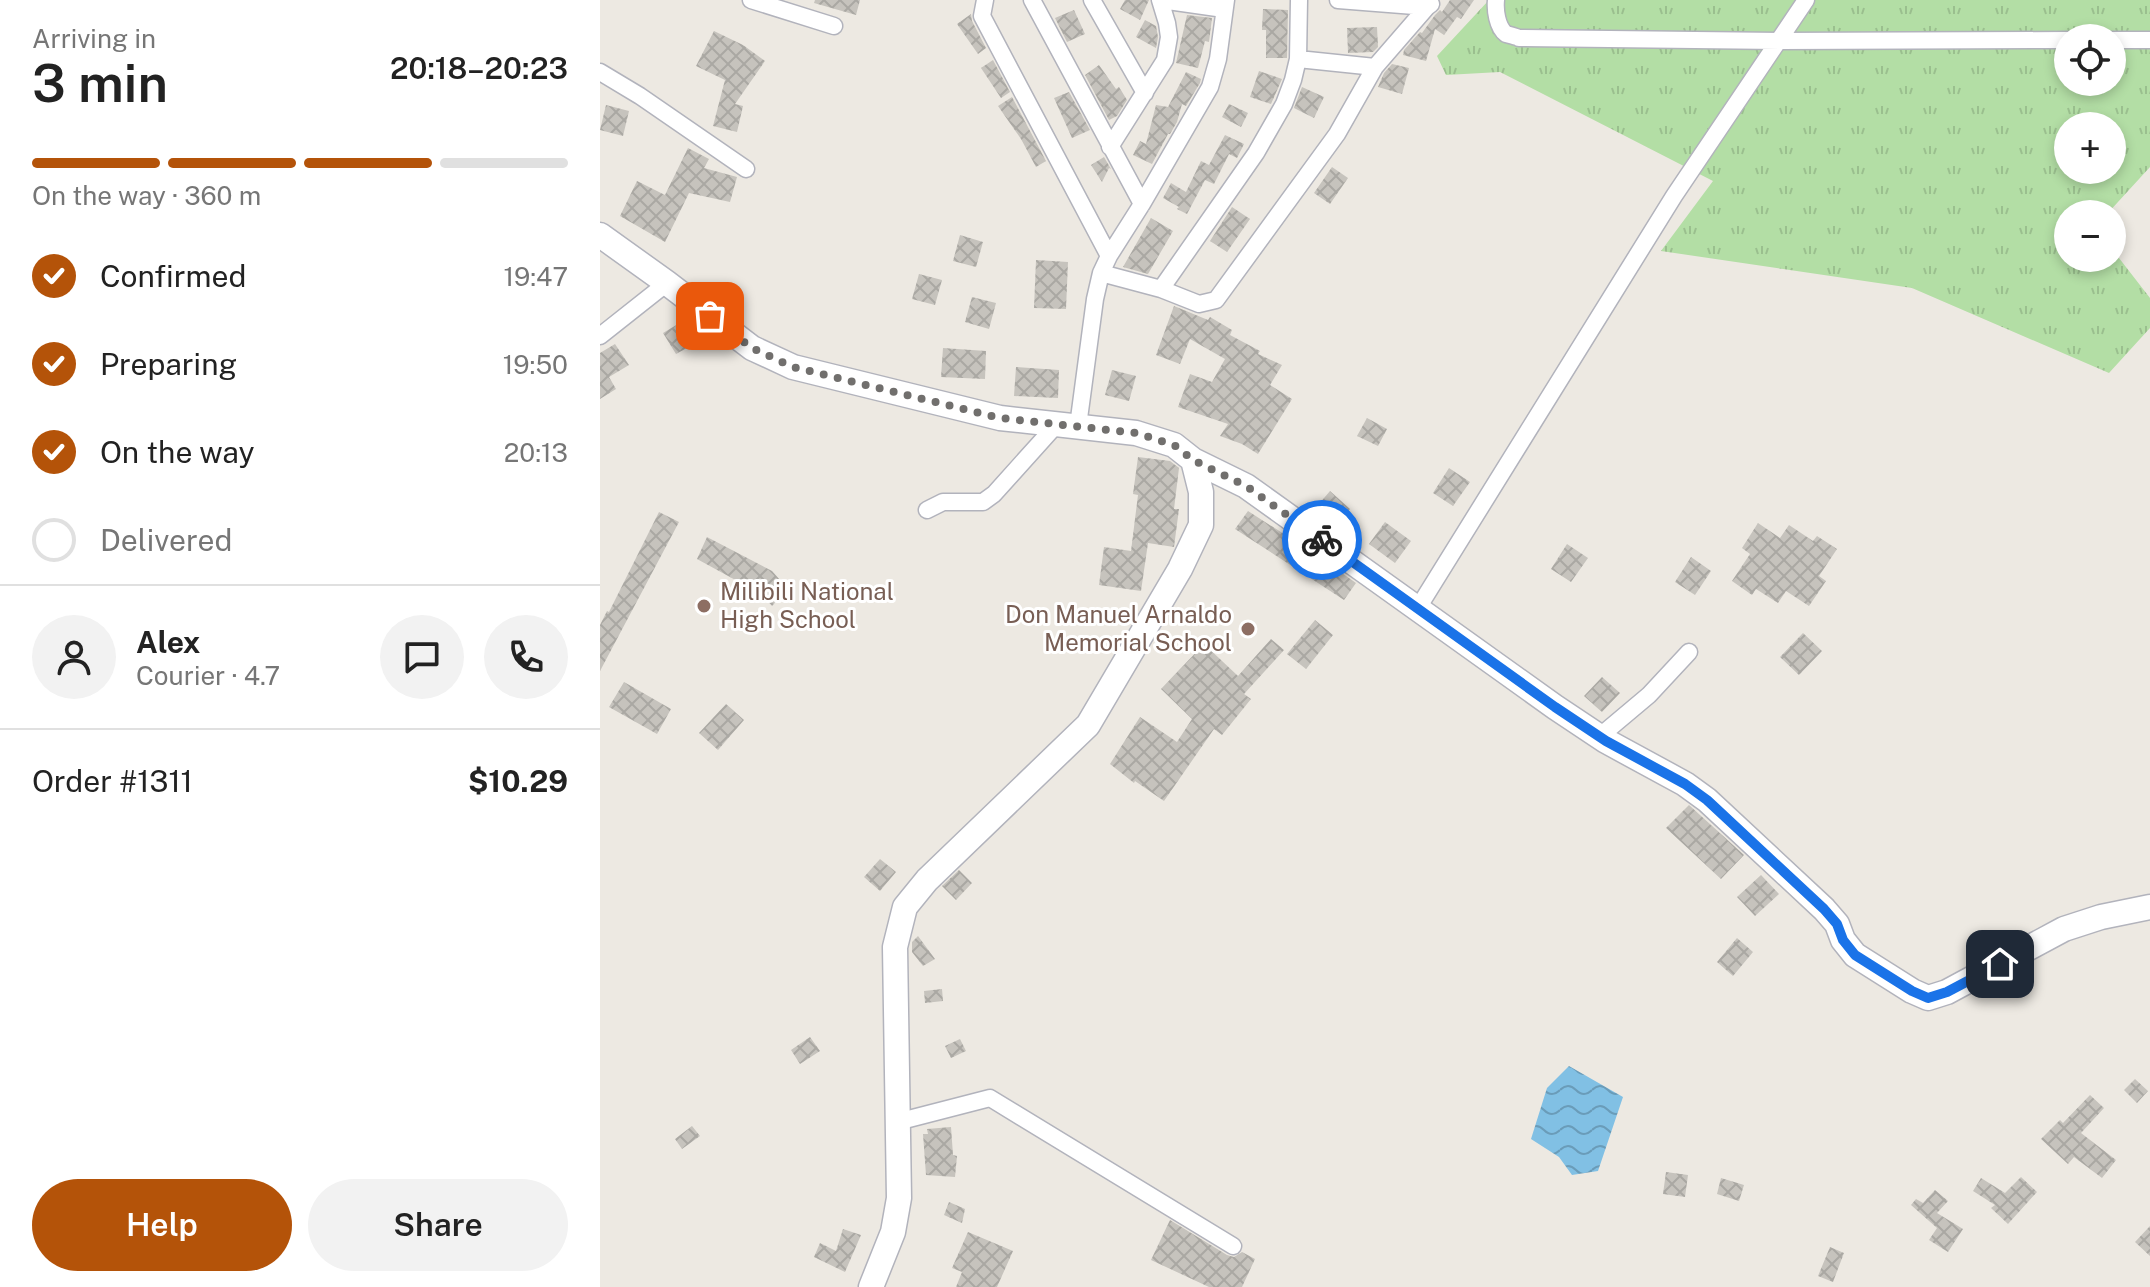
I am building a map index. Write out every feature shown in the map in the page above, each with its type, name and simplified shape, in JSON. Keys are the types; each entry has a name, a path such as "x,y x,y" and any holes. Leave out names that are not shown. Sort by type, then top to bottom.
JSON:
{"main road":[{"path":"600,235 752,348 793,367 1000,418 1136,433 1174,445 1193,460 1246,486 1599,737 1685,784 1707,800 1824,909 1855,955 1928,998 1947,992 2064,929 2101,917 2150,907"},
{"path":"871,1287 893,1232 899,1198 895,947 905,907 927,880 1088,725 1180,569 1201,525 1201,492 1193,460"}],"street":[{"path":"751,0 834,26"},
{"path":"985,0 982,16 1109,256"},
{"path":"1032,0 1142,204"},
{"path":"1092,0 1145,93"},
{"path":"927,510 943,502 983,502 1068,425 1101,273 1210,87 1218,59 1225,5 1160,0 1169,37 1165,60 1110,147"},
{"path":"1161,289 1256,153 1284,104 1298,59 1299,0"},
{"path":"1338,0 1431,4"},
{"path":"1496,0 1500,26 1506,34 1519,38 2054,40"},
{"path":"1418,608 1674,196 1806,0"},
{"path":"1101,273 1161,289 1199,304 1216,300 1337,134 1375,67 1431,4"},
{"path":"2126,40 2150,40"},
{"path":"1298,59 1375,67"},
{"path":"600,72 746,169"},
{"path":"600,336 667,283"},
{"path":"1599,737 1649,695 1689,652"},
{"path":"897,1122 990,1098 1233,1246"}],"green space":[{"path":"1489,0 2150,0 2150,167 2120,200 2054,200 2054,272 2126,272 2126,267 2150,298 2150,328 2109,373 1912,288 1661,251 1713,181 1500,72 1446,75 1437,56"}],"water":[{"path":"1569,1066 1623,1097 1598,1171 1572,1175 1559,1157 1531,1139 1547,1088"}],"building":[{"path":"815,0 860,0 856,15 814,3"},
{"path":"1125,0 1149,0 1140,20 1120,9"},
{"path":"1450,0 1474,0 1461,19 1457,17 1444,35 1435,29 1426,61 1403,55 1404,50"},
{"path":"1263,9 1288,10 1287,58 1266,58"},
{"path":"1074,10 1085,34 1067,42 1055,18"},
{"path":"971,14 986,48 978,54 957,24"},
{"path":"1187,15 1212,18 1209,42 1205,41 1198,68 1176,63"},
{"path":"1145,20 1156,26 1156,48 1136,37"},
{"path":"1377,27 1378,47 1373,52 1348,53 1347,28"},
{"path":"714,31 743,45 765,61 735,104 743,106 737,132 713,126 725,80 696,66"},
{"path":"993,60 1010,92 1001,98 981,68"},
{"path":"1392,64 1409,68 1402,94 1378,87"},
{"path":"1099,65 1127,100 1117,116 1109,120 1085,75"},
{"path":"1259,71 1282,79 1271,104 1250,97"},
{"path":"1186,72 1201,79 1200,83 1186,106 1182,104 1177,122 1152,164 1133,155 1140,141 1146,144 1156,105 1168,107"},
{"path":"1302,87 1324,97 1314,118 1294,108"},
{"path":"1069,92 1090,130 1072,138 1054,98"},
{"path":"1012,97 1046,161 1036,167 998,106"},
{"path":"1229,104 1248,113 1241,127 1222,117"},
{"path":"606,105 629,111 623,136 600,130"},
{"path":"1225,135 1244,144 1237,158 1229,154 1214,184 1205,180 1187,214 1163,198 1171,183 1186,192 1201,161 1209,165"},
{"path":"688,148 709,159 704,168 737,177 730,202 689,193 665,242 620,216 637,181 665,195"},
{"path":"1104,157 1111,169 1102,182 1091,165"},
{"path":"1332,167 1348,178 1330,204 1314,193"},
{"path":"1232,207 1250,219 1227,252 1210,241"},
{"path":"1151,218 1173,231 1148,274 1123,267"},
{"path":"960,235 983,242 976,267 953,261"},
{"path":"1036,260 1068,262 1066,309 1034,308"},
{"path":"919,274 942,280 935,305 912,299"},
{"path":"972,297 996,303 989,329 965,322"},
{"path":"1174,306 1208,320 1210,317 1232,330 1230,335 1260,351 1258,354 1282,365 1270,385 1292,399 1258,454 1220,436 1228,424 1178,407 1190,374 1212,382 1225,359 1190,339 1180,364 1156,355"},
{"path":"683,321 696,343 676,354 663,333"},
{"path":"615,344 629,365 609,377 616,389 600,399 600,353"},
{"path":"943,348 986,351 985,379 941,377"},
{"path":"1016,367 1059,370 1058,398 1014,396"},
{"path":"1112,370 1136,376 1129,401 1105,395"},
{"path":"1367,418 1387,429 1378,446 1357,436"},
{"path":"1138,457 1170,461 1179,468 1174,509 1179,509 1174,547 1148,543 1141,591 1099,585 1104,547 1131,551 1138,495 1133,494"},
{"path":"1449,468 1470,482 1453,506 1433,493"},
{"path":"1330,491 1350,509 1334,528 1313,511"},
{"path":"1248,511 1356,583 1344,600 1235,529"},
{"path":"659,512 679,522 600,671 600,625"},
{"path":"1385,522 1411,541 1395,563 1369,544"},
{"path":"1758,523 1780,538 1789,525 1813,541 1817,536 1837,549 1819,576 1826,581 1809,606 1786,591 1778,603 1756,589 1752,595 1732,581 1750,554 1742,548"},
{"path":"707,537 772,571 788,589 772,606 761,594 697,559"},
{"path":"1567,544 1588,558 1571,582 1551,569"},
{"path":"1691,557 1711,571 1695,595 1675,582"},
{"path":"1315,620 1333,635 1306,669 1287,654"},
{"path":"1803,633 1822,651 1799,675 1780,657"},
{"path":"1271,639 1284,650 1244,694 1251,699 1222,735 1214,729 1164,801 1110,764 1140,717 1177,742 1192,719 1161,689 1204,644 1238,676"},
{"path":"1602,677 1620,693 1602,712 1584,696"},
{"path":"624,682 671,709 657,734 609,707"},
{"path":"726,704 744,720 718,750 699,733"},
{"path":"1689,805 1744,855 1721,879 1666,828"},
{"path":"880,859 896,872 880,891 864,877"},
{"path":"959,870 972,883 956,900 942,886"},
{"path":"1761,875 1779,894 1755,916 1737,897"},
{"path":"918,936 935,959 923,966 912,952 912,942"},
{"path":"1737,938 1753,952 1733,976 1717,962"},
{"path":"942,989 943,1001 925,1003 924,991"},
{"path":"810,1037 820,1051 800,1064 791,1050"},
{"path":"960,1039 966,1051 951,1058 945,1046"},
{"path":"2135,1079 2148,1091 2137,1103 2124,1090"},
{"path":"2090,1095 2104,1108 2081,1133 2116,1160 2102,1178 2074,1157 2068,1164 2041,1139 2060,1120 2063,1123"},
{"path":"692,1126 700,1136 682,1149 675,1139"},
{"path":"951,1127 953,1155 957,1156 955,1177 926,1175 923,1134 928,1134 927,1129"},
{"path":"1666,1172 1688,1175 1685,1197 1663,1194"},
{"path":"2021,1177 2037,1192 2008,1224 1991,1208 1995,1205 1973,1191 1981,1178 2005,1193"},
{"path":"1721,1178 1744,1185 1739,1201 1717,1194"},
{"path":"1935,1190 1948,1201 1937,1213 1963,1229 1948,1252 1929,1240 1937,1228 1911,1205 1916,1199 1923,1203"},
{"path":"949,1202 965,1209 962,1223 944,1215"},
{"path":"1170,1220 1227,1255 1234,1257 1242,1252 1255,1259 1242,1287 1209,1287 1151,1260"},
{"path":"2150,1226 2150,1256 2135,1242"},
{"path":"843,1229 861,1235 845,1272 814,1257 820,1243 836,1251"},
{"path":"968,1232 1013,1251 997,1287 956,1287 962,1272 952,1268"},
{"path":"1830,1247 1844,1253 1833,1282 1818,1276"}],"way so far":[{"path":"710,316 752,348 793,367 1000,418 1136,433 1174,445 1193,460 1246,486 1322,540"}],"place":[{"name":"Milibili National High School","path":"704,606"},
{"name":"Don Manuel Arnaldo Memorial School","path":"1248,629"}],"route":[{"path":"1322,540 1555,707 1707,800 1824,909 1855,955 1912,991 1928,998 1947,992 2000,964"}]}
